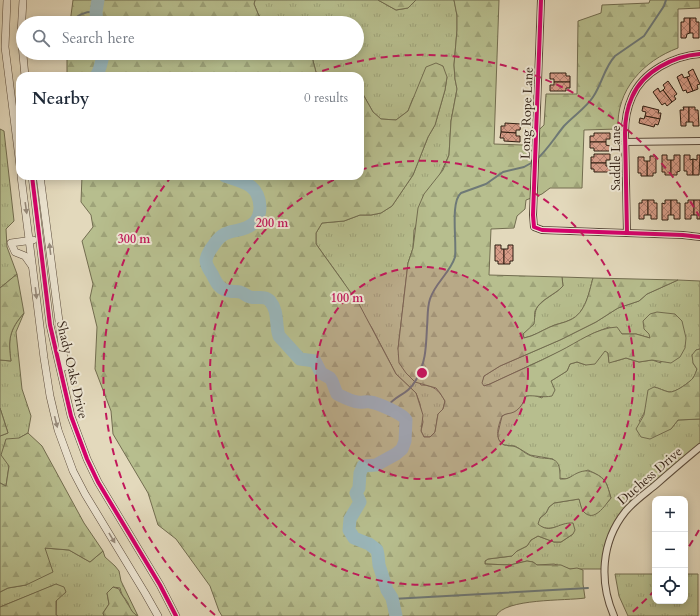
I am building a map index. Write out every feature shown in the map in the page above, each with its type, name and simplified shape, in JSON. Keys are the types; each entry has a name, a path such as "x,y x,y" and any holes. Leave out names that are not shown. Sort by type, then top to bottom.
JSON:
{"street":[{"path":"7,0 5,47 16,134"},
{"path":"22,16 23,0"},
{"name":"Long Rope Lane","path":"541,0 533,197 534,227 542,230 627,233"},
{"name":"Saddle Lane","path":"627,233 625,125 628,105 632,95 651,73 668,62 685,56 700,54"},
{"path":"23,60 25,72"},
{"path":"625,142 700,141"},
{"name":"Shady Oaks Drive","path":"22,180 50,396 58,430 73,471 85,494 158,616"},
{"name":"Shady Oaks Drive","path":"32,180 50,325 59,359 68,405 87,459 98,482 160,585 176,616"},
{"name":"Shady Oaks Drive","path":"41,180 65,368 75,426"},
{"path":"627,233 700,237"},
{"path":"33,268 27,258 15,252 10,243 39,240"},
{"name":"Duchess Drive","path":"614,616 606,592 604,569 607,549 616,527 622,516 634,502 700,447"}],"green space":[{"path":"73,0 255,0 254,4 259,16 71,16"},
{"path":"255,0 378,0 396,10 408,8 416,0 454,0 457,15 454,65 457,89 451,121 449,155 414,230 413,248 408,263 398,349 421,385 429,386 435,389 445,401 443,409 438,414 435,432 430,437 424,437 421,431 423,422 420,404 416,393 396,374 372,328 342,280 316,244 316,233 322,223 344,221 360,215 381,213 392,206 413,175 428,137 435,125 445,90 447,77 413,98 408,111 396,120 381,119 373,112 364,96 364,72 316,72 313,60 364,60 364,16 259,16 254,4"},
{"path":"378,0 416,0 408,8 396,10"},
{"path":"454,0 499,0 494,144 523,145 544,125 546,94 577,94 578,21 601,13 602,5 649,3 650,0 700,0 700,8 678,9 678,48 654,61 643,69 634,79 622,102 618,129 584,130 582,188 550,188 542,194 526,200 525,209 517,216 514,228 491,229 489,275 562,277 563,286 540,303 537,307 535,311 534,324 523,334 524,338 575,317 586,302 593,278 678,280 647,294 639,301 618,308 596,322 560,340 500,366 484,376 482,383 484,386 490,384 543,360 587,336 609,328 617,327 622,334 636,334 650,338 649,334 644,329 643,321 650,314 657,312 675,314 682,321 686,338 685,348 680,357 671,363 652,360 639,362 626,358 609,363 608,353 605,351 595,364 586,365 577,362 570,364 567,371 551,381 555,390 552,396 526,396 518,409 502,416 498,427 498,435 499,439 504,445 514,446 527,454 536,457 552,459 558,464 560,479 568,478 584,471 594,473 604,480 611,498 599,512 591,515 583,511 579,499 554,503 540,518 538,524 543,527 551,528 563,524 573,523 575,530 573,534 561,542 554,542 538,536 531,540 527,546 517,551 512,556 488,559 485,561 485,564 510,565 527,561 533,562 537,565 561,565 570,569 577,568 583,570 585,598 523,603 502,610 496,616 222,616 210,586 176,539 158,525 148,493 113,434 111,411 95,369 97,327 90,298 93,284 82,241 93,227 91,215 81,202 82,180 364,180 364,96 373,112 381,119 396,120 408,111 426,67 436,63 443,66 447,77 445,90 435,125 428,137 413,175 392,206 381,213 360,215 344,221 322,223 316,233 316,244 359,304 396,374 416,393 423,415 421,431 424,437 430,437 435,432 438,414 443,409 445,401 436,388 415,382 406,373 399,363 398,349 408,263 413,248 418,208 424,194 443,170 449,155 451,121 457,89 454,65 457,16"},
{"path":"67,60 313,60 316,72 67,72"},
{"path":"0,129 4,131 14,221 6,229 7,247 17,274 0,288"},
{"path":"17,274 24,313 15,325 11,336 11,361 0,360 0,288"},
{"path":"562,277 593,278 586,302 580,312 570,320 524,338 523,334 533,322 537,307 563,286"},
{"path":"678,280 700,281 700,349 696,350 693,363 697,369 691,380 675,391 669,392 654,387 646,410 639,421 671,429 678,420 700,419 700,447 639,498 619,520 604,569 570,569 554,564 537,565 533,562 527,561 510,565 485,564 485,561 488,559 512,556 517,551 527,546 531,540 538,536 554,542 561,542 573,534 556,527 546,528 537,524 540,518 554,503 579,499 583,511 606,504 611,498 604,480 588,470 566,479 559,478 560,470 553,459 530,455 515,446 504,445 498,439 502,416 516,410 526,396 533,395 542,398 551,381 567,371 570,364 577,362 586,365 605,350 608,353 609,362 626,358 639,362 652,360 661,363 650,334 650,338 636,334 622,334 609,327 594,333 561,351 484,386 481,384 484,376 500,366 560,340 596,322 618,308 639,301 647,294"},
{"path":"24,313 16,332 22,389 31,416 28,433 19,438 9,466 6,486 0,483 0,436 8,433 0,408 0,360 11,361 11,336 15,325"},
{"path":"700,349 700,419 678,420 671,429 650,439 641,437 636,429 644,415 648,390 654,387 667,392 672,392 689,382 695,375 697,369 693,363 692,355 696,350"},
{"path":"0,408 8,433 0,436"},
{"path":"28,433 42,446 84,523 103,551 90,562 69,550 45,548 53,572 26,585 8,588 0,592 0,483 6,486 9,466 1,455 6,439 19,438"},
{"path":"45,548 69,550 90,562 103,551 105,557 119,571 121,581 138,616 132,611 122,595 120,588 113,587 107,593 109,604 103,613 104,616 56,615 57,584 0,607 0,592 8,588 26,585"},
{"path":"615,574 652,574 652,604 688,604 688,574 698,574 698,616 628,616 619,596"},
{"path":"56,584 64,587 66,592 56,601 56,615 58,616 0,616 0,607"},
{"path":"113,587 119,589 131,610 137,616 104,616 103,613 109,604 107,593"}],"building":[{"path":"684,18 690,18 690,33 687,34 686,38 681,38 681,22 684,22"},
{"path":"690,18 696,18 696,22 699,22 699,38 693,38 693,33 690,33"},
{"path":"693,69 700,84 697,85 698,89 693,91 687,77 690,76 688,72"},
{"path":"550,73 566,73 566,76 570,76 570,82 554,82 554,79 550,79"},
{"path":"682,74 684,78 687,77 693,91 687,93 686,90 683,91 677,77"},
{"path":"668,81 677,94 674,96 676,99 672,102 663,90 665,88 663,85"},
{"path":"554,82 570,82 570,88 566,88 566,91 550,91 550,85 554,85"},
{"path":"658,88 660,92 663,90 672,102 667,106 665,103 662,105 653,92"},
{"path":"643,106 659,110 658,113 661,113 660,119 645,116 646,112 642,111"},
{"path":"683,107 689,107 689,122 686,122 686,126 681,126 680,110 684,110"},
{"path":"689,107 695,107 695,110 698,110 699,126 693,126 693,122 689,122"},
{"path":"645,116 660,119 658,125 655,124 654,127 639,123 640,118 644,119"},
{"path":"505,123 521,124 520,130 516,130 516,133 501,132 501,126 505,126"},
{"path":"501,132 516,133 516,136 520,136 520,142 504,141 504,138 500,138"},
{"path":"594,133 610,133 610,139 606,139 606,142 590,142 590,136 594,136"},
{"path":"590,142 606,142 606,145 610,146 610,151 594,151 594,148 590,148"},
{"path":"594,154 610,154 610,160 606,160 606,163 591,163 591,157 594,157"},
{"path":"662,155 667,155 667,160 671,160 671,175 665,175 665,172 662,172"},
{"path":"674,155 680,155 680,171 677,172 677,175 671,175 671,160 674,160"},
{"path":"684,155 690,155 690,160 693,159 693,175 687,175 687,171 684,171"},
{"path":"697,155 700,155 699,175 693,175 693,159 697,160"},
{"path":"650,156 656,156 656,173 653,173 653,176 647,176 647,161 650,161"},
{"path":"638,157 644,157 644,161 647,161 647,176 641,176 641,173 638,173"},
{"path":"591,163 606,163 606,166 610,166 610,172 594,172 594,169 591,169"},
{"path":"642,200 648,200 648,215 644,215 644,219 639,219 639,203 642,203"},
{"path":"648,200 654,200 654,203 657,203 657,219 651,219 651,215 648,215"},
{"path":"665,200 671,200 671,215 668,215 668,220 662,220 662,203 665,204"},
{"path":"671,200 677,200 677,203 680,203 680,219 674,219 674,215 671,215"},
{"path":"688,200 694,200 694,215 691,215 691,219 685,219 685,203 688,203"},
{"path":"694,200 700,200 700,219 697,219 697,215 694,215"},
{"path":"495,245 501,245 501,249 504,249 504,264 498,264 498,261 495,261"},
{"path":"508,245 513,245 513,261 510,261 510,264 504,264 504,249 508,249"}],"waterway":[{"path":"96,16 98,0"},
{"path":"537,159 564,126 590,101 596,92 608,66 615,56 644,36 664,6 666,0"},
{"path":"79,16 89,12 96,12"},
{"path":"98,72 102,60"},
{"path":"387,407 413,385 422,367 426,348 430,299 432,293 450,268 455,257 455,213 458,198 461,193 486,184 503,172 524,167 533,162"},
{"path":"238,180 249,185 257,193 260,209 258,218 254,223 249,227 228,232 223,235 218,239 209,253 206,260 207,264 218,285 223,289 240,292 253,298 268,299 275,309 279,336 300,359 315,361 321,373 330,378 337,394 356,402 379,404 390,409 406,420 405,441 402,449 376,465 363,466 360,473 359,488 356,493 360,502 350,519 349,530 354,538 369,544 377,550 379,565 387,590 392,598 396,616"},
{"path":"392,599 588,588"}],"cycle path":[{"path":"541,0 533,215 534,227 542,230 683,235 700,237"},
{"path":"627,233 625,128 630,101 637,88 651,72 660,66 680,58 700,54"},
{"path":"32,180 50,325 71,416 87,459 98,482 160,585 176,616"}]}
